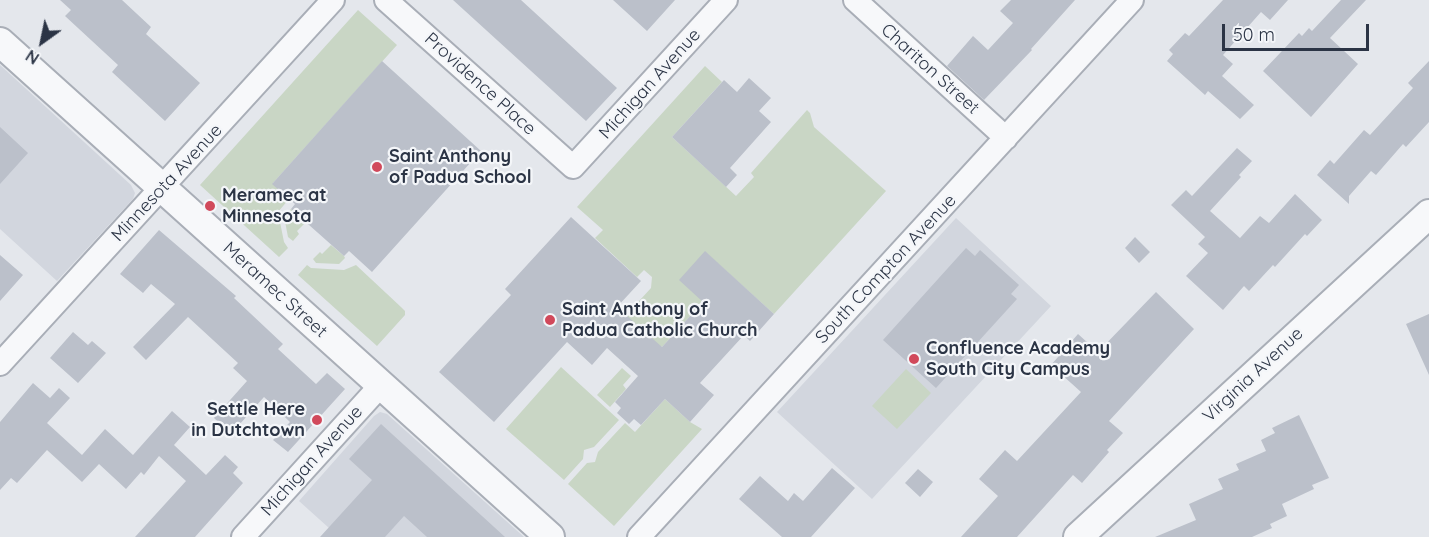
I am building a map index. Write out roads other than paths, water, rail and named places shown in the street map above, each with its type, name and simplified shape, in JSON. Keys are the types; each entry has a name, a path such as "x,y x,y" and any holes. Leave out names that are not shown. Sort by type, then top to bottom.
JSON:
{"street":[{"name":"Minnesota Avenue","path":"0,364 333,0"},
{"name":"Providence Place","path":"386,0 573,167"},
{"name":"Michigan Avenue","path":"573,167 726,0"},
{"name":"Chariton Street","path":"855,0 1006,138"},
{"name":"South Compton Avenue","path":"639,537 1132,0"},
{"name":"Meramec Street","path":"0,42 550,537"},
{"name":"Virginia Avenue","path":"1078,537 1429,214"},
{"name":"Michigan Avenue","path":"243,537 381,385"}],"place":[{"name":"Saint Anthony of Padua School","path":"377,167"},
{"name":"Meramec at Minnesota","path":"210,206"},
{"name":"Saint Anthony of Padua Catholic Church","path":"550,320"},
{"name":"Confluence Academy South City Campus","path":"914,359"},
{"name":"Settle Here in Dutchtown","path":"317,420"}]}
